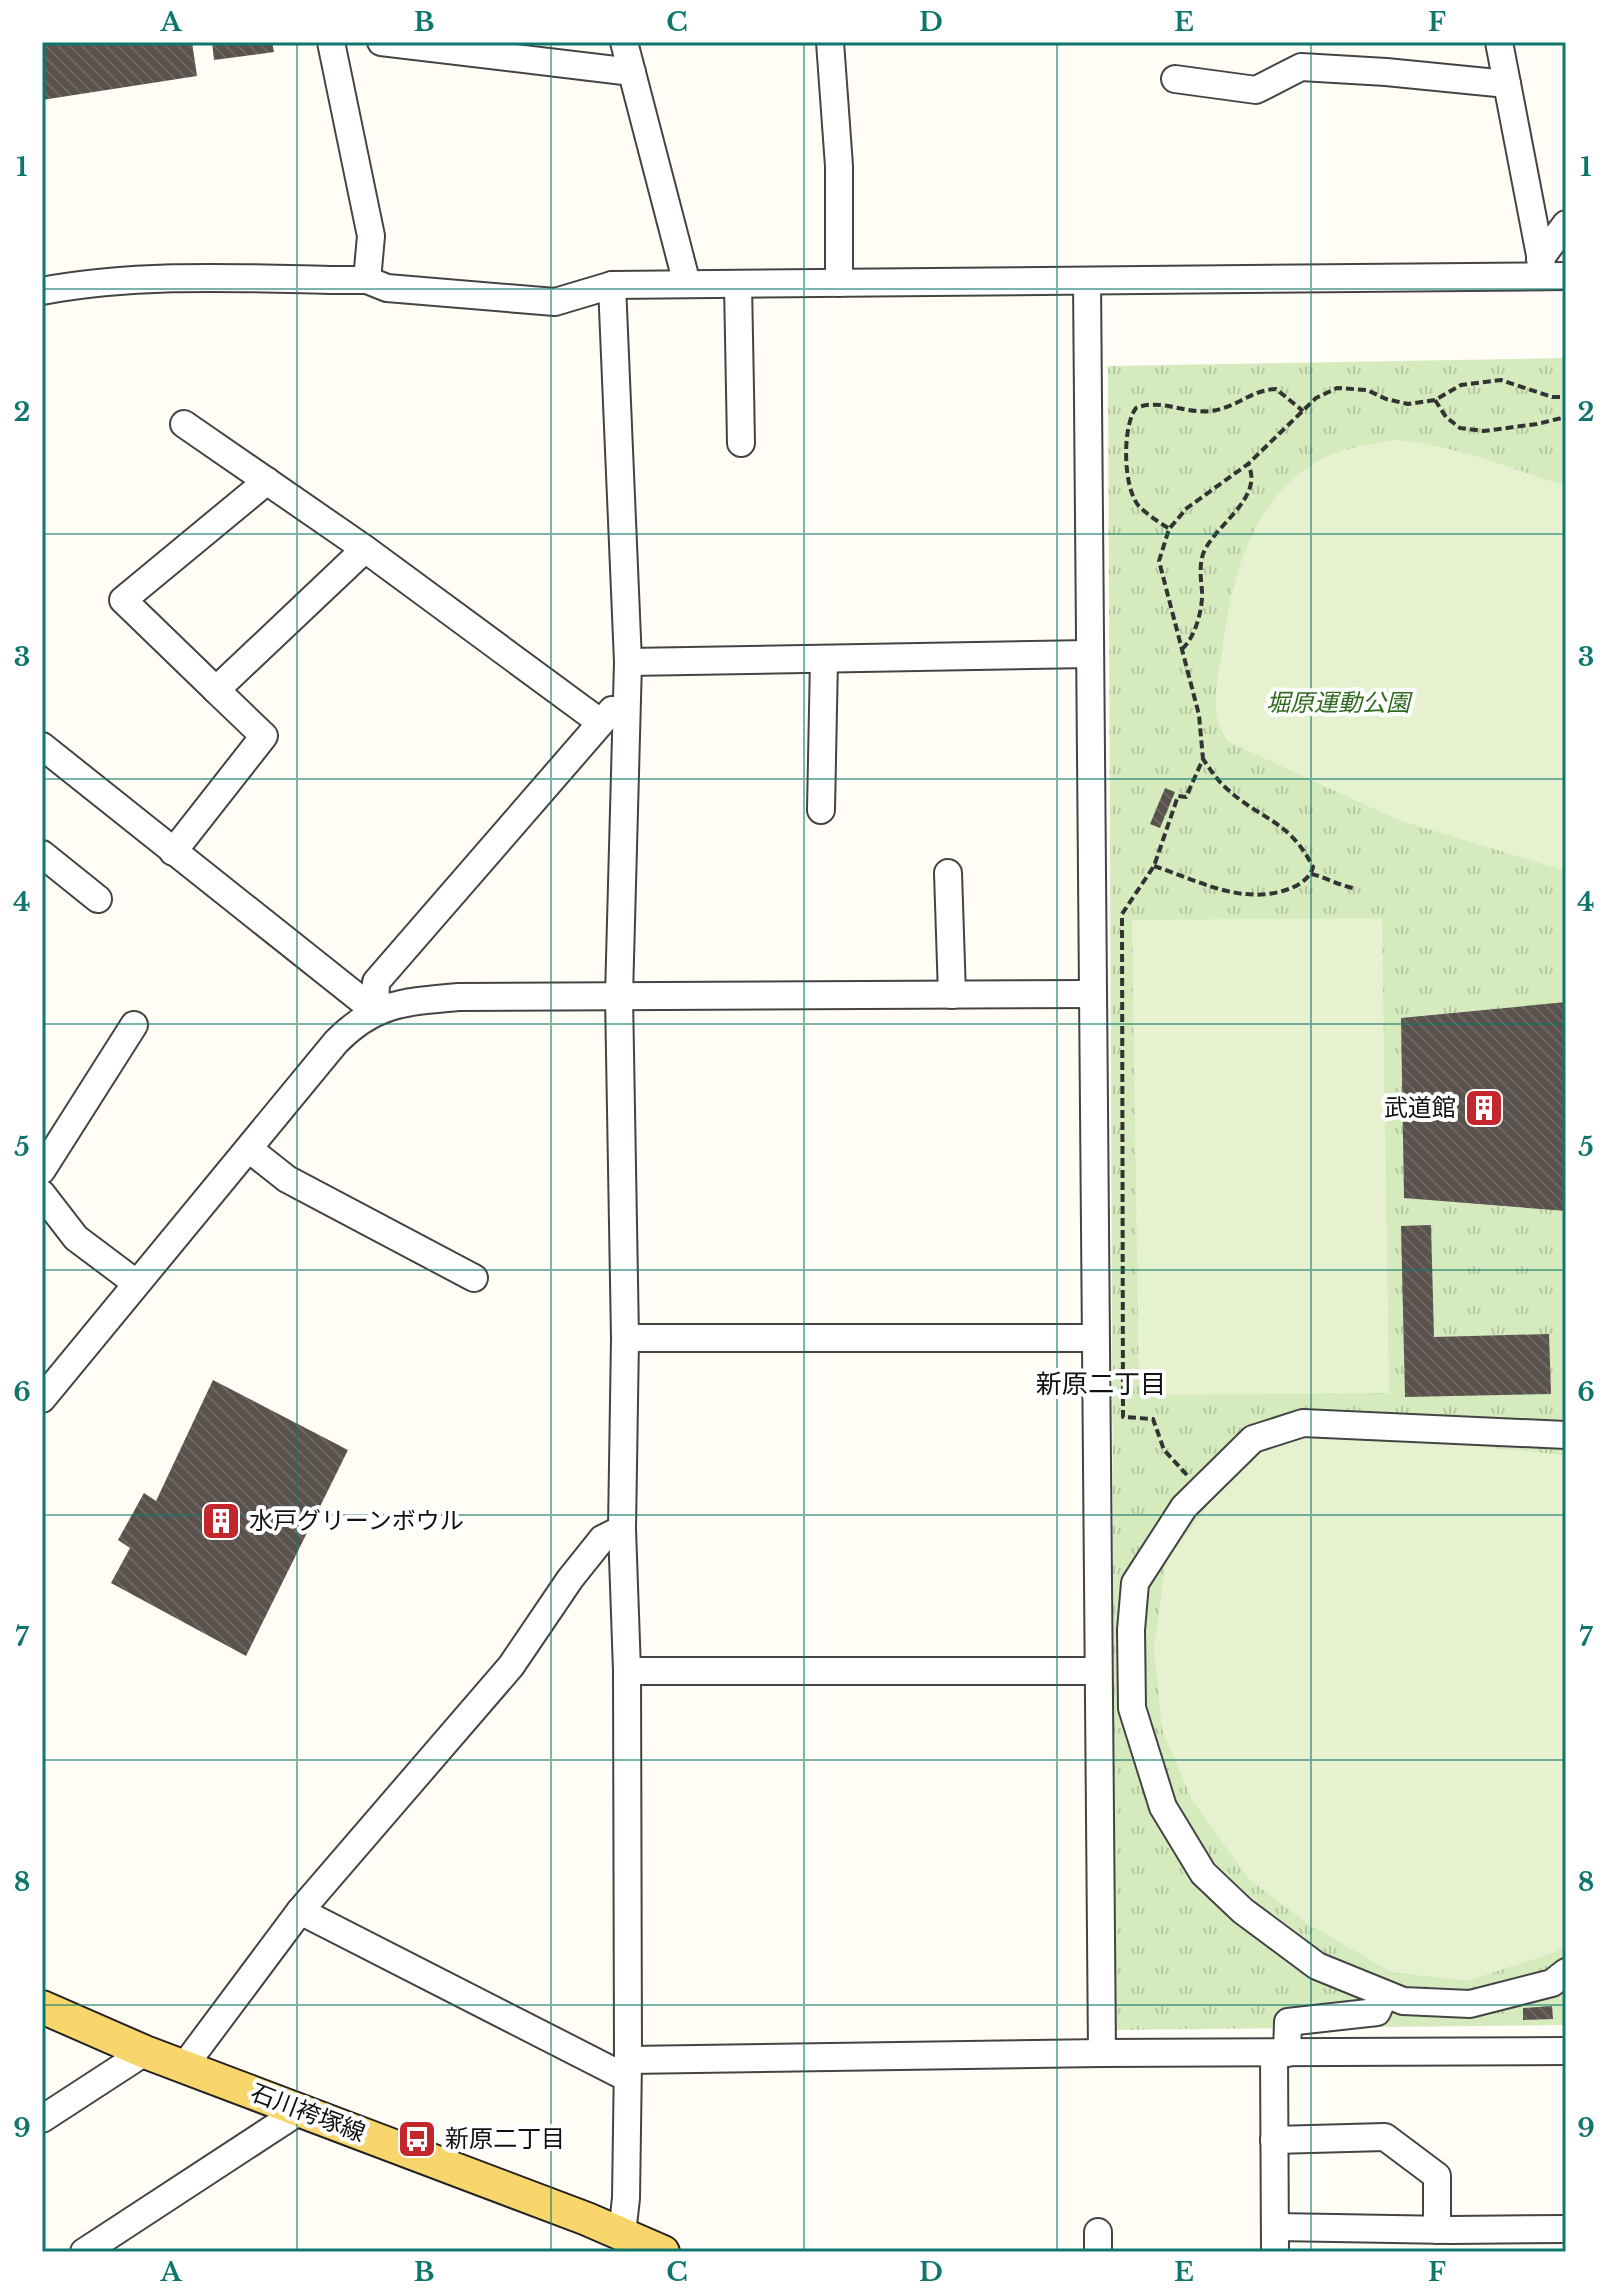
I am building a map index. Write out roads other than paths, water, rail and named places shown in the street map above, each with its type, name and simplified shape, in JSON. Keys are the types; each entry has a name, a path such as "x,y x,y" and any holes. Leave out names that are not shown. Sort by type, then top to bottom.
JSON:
{"main road":[{"name":"石川袴塚線","path":"42,2007 145,2052 663,2252"}],"street":[{"path":"331,42 371,236 367,280"},
{"path":"381,42 632,72"},
{"path":"624,42 687,284"},
{"path":"830,42 839,166 839,283"},
{"path":"1499,42 1550,270"},
{"path":"1175,79 1256,90 1301,67 1507,84"},
{"path":"1550,270 1566,224"},
{"path":"42,291 157,277 367,280 387,288 555,302 612,285 1087,282 1550,270"},
{"path":"1087,282 1102,2053"},
{"path":"738,284 741,443"},
{"path":"612,285 628,662 619,996 625,1338 622,1529 627,1671 626,2198 622,2234"},
{"path":"184,424 365,549 600,722"},
{"path":"173,852 264,736 123,600 267,481"},
{"path":"216,690 365,549"},
{"path":"628,662 1089,654"},
{"path":"821,810 824,659"},
{"path":"375,1011 376,982 626,694"},
{"path":"43,748 375,1011"},
{"path":"42,854 98,899"},
{"path":"948,873 952,995"},
{"path":"42,1399 336,1042 375,1011 419,1001 458,997 1091,994"},
{"path":"42,1170 134,1025"},
{"path":"249,1149 287,1179 474,1278"},
{"path":"42,1194 76,1238 136,1283"},
{"path":"625,1338 1095,1338"},
{"path":"1566,1435 1303,1423 1253,1439 1184,1507 1135,1583 1131,1630 1132,1708 1163,1807 1203,1873 1243,1911 1317,1966 1403,2001 1470,2004 1552,1983 1566,1972"},
{"path":"185,2065 300,1911 511,1666 570,1579 602,1539 622,1529"},
{"path":"1096,1577 1135,1583"},
{"path":"627,1671 1097,1671"},
{"path":"300,1911 627,2069 1102,2053 1566,2051"},
{"path":"1385,1994 1377,2012 1288,2022 1280,2053 1274,2140 1276,2240 1446,2237 1566,2229"},
{"path":"42,2119 145,2052"},
{"path":"84,2252 301,2110"},
{"path":"1274,2140 1385,2137 1437,2176 1446,2237"}],"place":[{"name":"武道館","path":"1484,1108"},
{"name":"水戸グリーンボウル","path":"221,1521"},
{"name":"新原二丁目","path":"417,2139"}],"district":[{"name":"新原二丁目","path":"1101,1384"}],"park label":[{"name":"堀原運動公園","path":"1338,703"}]}
